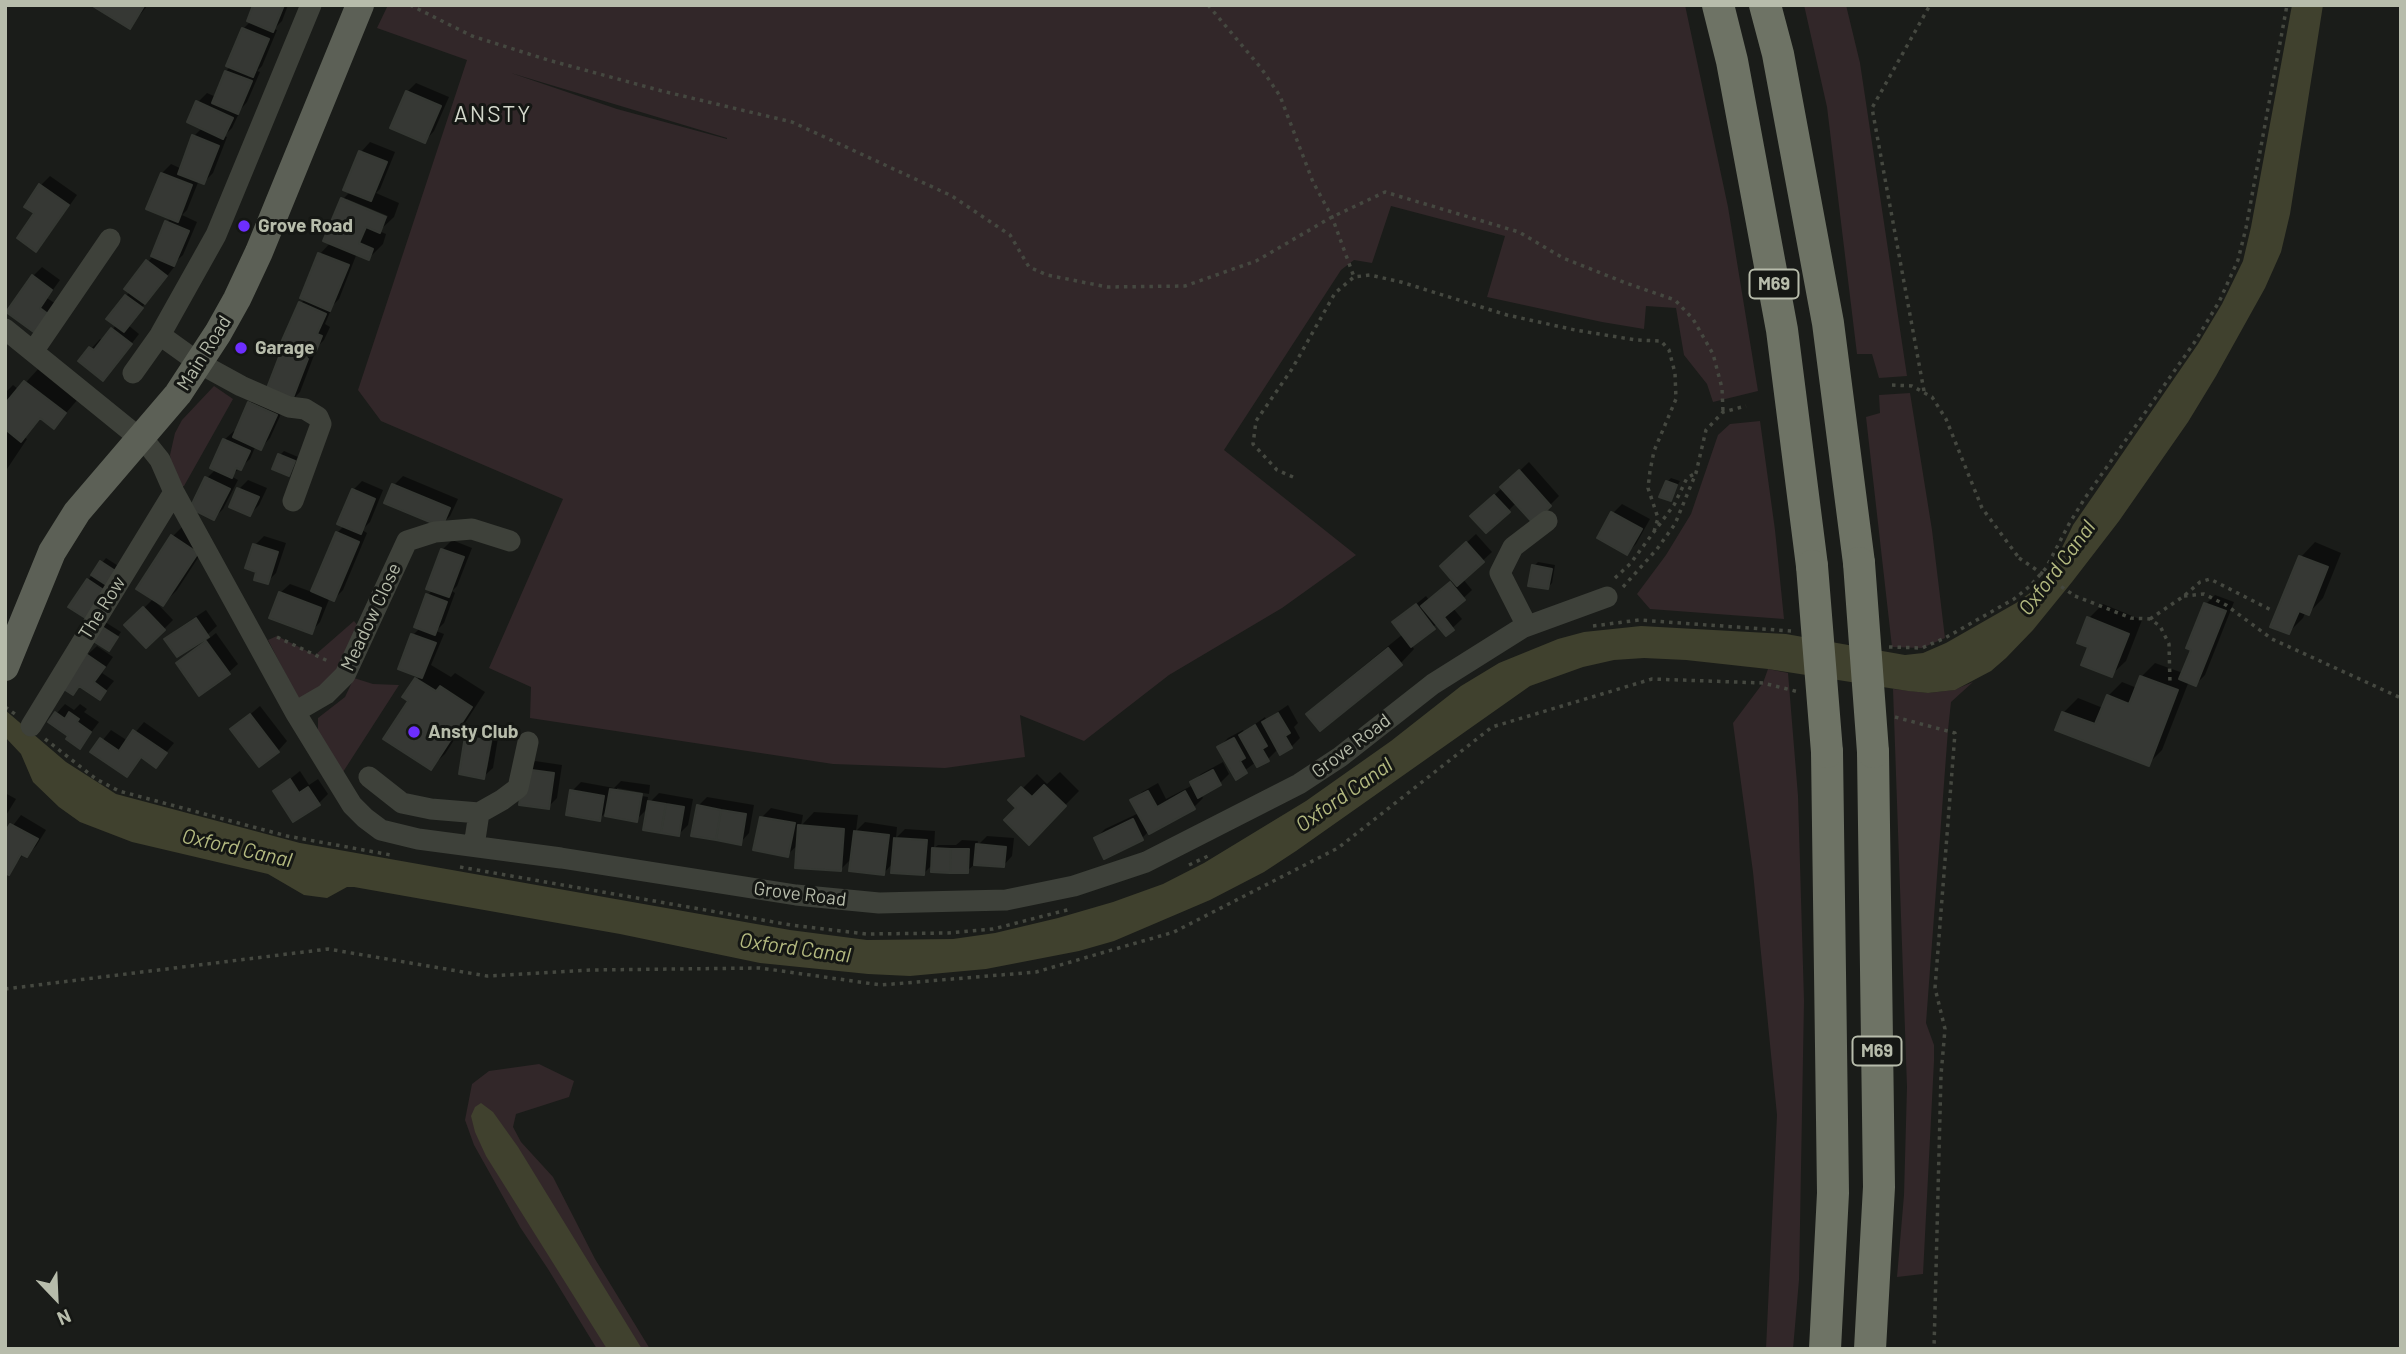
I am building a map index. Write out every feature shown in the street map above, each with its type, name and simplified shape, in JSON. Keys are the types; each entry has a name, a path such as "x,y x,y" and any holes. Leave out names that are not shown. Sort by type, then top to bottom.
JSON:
{"highway":[{"name":"M69","path":"1718,5 1732,61 1782,330 1812,566 1827,752 1833,1193 1825,1349"},
{"name":"M69","path":"1765,5 1778,54 1828,323 1859,563 1873,752 1879,1187 1870,1349"}],"main road":[{"name":"Main Road","path":"6,666 52,552 77,512 178,394 237,299 259,252 353,7"}],"street":[{"path":"133,373 160,335 216,235 311,5"},
{"path":"34,350 110,239"},
{"name":"Grove Road","path":"5,329 142,438 160,460 174,492 295,712 352,805 381,830 397,835 796,895 879,903 1006,900 1063,888 1146,862 1299,785 1340,757 1433,684 1527,626 1606,597"},
{"path":"160,335 199,363 241,386 289,407 305,409 318,417 321,424 293,500"},
{"name":"The Row","path":"31,726 174,492"},
{"path":"1527,626 1500,573 1513,547 1547,521"},
{"name":"Meadow Close","path":"295,712 326,694 347,671 407,541 435,532 472,529 510,541"},
{"path":"369,777 402,803 431,809 479,813 518,788 528,741"},
{"path":"474,846 479,813"}],"path":[{"path":"410,5 472,36 548,60 662,92 792,122 952,196 1010,235 1029,267 1047,275 1107,287 1185,286 1256,261 1332,217 1385,192 1519,232 1563,258 1675,300 1693,319 1713,354 1722,388 1723,412"},
{"path":"1208,5 1261,68 1280,96 1313,182 1332,217 1354,277"},
{"path":"1924,391 1872,108 1930,5"},
{"path":"1878,645 1922,648 2014,600 2030,586 2046,568 2085,498 2194,343 2219,302 2238,260 2287,5"},
{"path":"1293,477 1277,470 1253,444 1256,421 1292,369 1335,293 1354,277 1370,275 1507,314 1576,330 1661,341 1669,350 1675,373 1676,399 1654,451 1650,471 1648,488 1658,518 1653,535"},
{"path":"1892,385 1912,386 1932,397 1946,419 1982,508 2019,558 2075,596 2131,618 2150,619 2160,626 2169,644 2170,683"},
{"path":"1696,473 1687,478 1674,505 1653,535 1630,564 1605,588 1606,597 1630,582 1675,524 1696,473 1706,430 1723,412 1746,406"},
{"path":"2150,619 2200,582 2210,579 2272,610"},
{"path":"2184,596 2204,594 2226,604 2272,639 2401,698"},
{"path":"1588,627 1639,620 1800,632"},
{"path":"258,644 277,636 347,671"},
{"path":"5,989 328,949 487,976 591,970 760,968 881,985 1036,972 1174,932 1338,848 1492,727 1652,679 1763,683 1803,693"},
{"path":"5,707 78,766 119,791 287,836 402,857"},
{"path":"1895,717 1955,733 1936,988 1945,1029 1941,1075 1934,1349"},
{"path":"1180,869 1211,854"},
{"path":"450,865 791,925 866,934 948,933 993,929 1077,907"}],"shaded area":[{"path":"388,5 1685,5 1728,207 1758,391 1713,402 1707,384 1684,355 1676,308 1646,306 1644,329 1487,297 1505,236 1391,206 1372,263 1354,260 1341,270 1224,450 1356,555 1282,608 1169,675 1084,741 1020,715 1025,757 945,768 833,764 530,718 531,687 489,668 563,499 381,421 358,390 467,60 377,28","holes":["511,73 727,138 617,109"]},
{"path":"1804,5 1846,5 1860,63 1907,376 1879,378 1872,354 1857,354 1827,107"},
{"path":"214,386 233,399 184,486 180,486 170,455 175,433 182,420"},
{"path":"1910,393 1932,530 1945,638 1922,648 1892,647 1866,417 1880,413 1879,395"},
{"path":"1760,421 1784,619 1650,609 1637,594 1666,555 1691,514 1718,435 1730,424"},
{"path":"354,621 359,627 342,675 298,699 268,640 277,636 315,655"},
{"path":"1768,669 1788,673 1798,796 1804,1001 1799,1280 1793,1349 1766,1349 1777,1115 1753,872 1733,723 1763,683"},
{"path":"354,678 373,684 399,685 343,772 318,731 318,718 345,697"},
{"path":"1973,682 1951,702 1948,730 1926,1023 1934,1045 1934,1061 1923,1274 1897,1277 1904,1195 1907,1087 1893,689 1928,693 1954,690"},
{"path":"539,1064 574,1081 569,1097 516,1114 513,1127 521,1142 553,1177 595,1259 650,1349 597,1349 520,1227 474,1145 465,1120 472,1084 489,1071"}],"water":[{"name":"Oxford Canal","path":"2292,5 2323,5 2290,214 2281,252 2265,288 2188,422 2119,521 2072,582 2006,658 1991,671 1955,690 1928,693 1908,691 1768,669 1686,660 1614,660 1583,667 1530,686 1296,851 1264,872 1210,900 1114,941 1079,951 986,969 910,976 760,963 620,934 354,887 347,887 327,898 304,895 268,874 132,842 80,822 59,807 33,782 21,754 5,737 5,710 66,762 116,794 300,843 790,930 867,940 953,939 995,933 1058,918 1163,884 1204,863 1306,801 1391,741 1461,686 1499,663 1558,639 1584,632 1641,626 1786,634 1905,655 1923,653 1946,643 2034,590 2051,570 2073,525 2198,344 2222,304 2243,261 2251,227"},
{"path":"481,1103 493,1112 518,1147 642,1349 607,1349 486,1156 471,1116 475,1107"}],"building":[{"path":"91,5 142,5 144,6 130,29"},
{"path":"253,5 284,5 273,32 247,21"},
{"path":"242,28 269,39 253,77 226,66"},
{"path":"225,71 252,81 238,114 212,103"},
{"path":"406,91 441,106 425,143 390,128"},
{"path":"196,101 233,118 223,139 187,122"},
{"path":"192,135 219,146 204,184 178,174"},
{"path":"359,151 387,162 371,201 343,190"},
{"path":"161,173 192,185 178,222 146,209"},
{"path":"39,184 69,205 36,252 17,238 34,213 24,207"},
{"path":"341,198 386,217 380,233 366,227 359,243 373,249 369,260 323,241"},
{"path":"165,221 189,231 174,266 151,256"},
{"path":"318,253 349,265 330,311 300,298"},
{"path":"146,260 167,276 145,304 124,289"},
{"path":"32,275 52,290 40,308 48,314 35,333 6,312"},
{"path":"125,295 143,308 124,332 106,319"},
{"path":"299,302 326,314 317,334 322,336 316,351 310,348 307,357 280,345"},
{"path":"111,328 132,344 103,381 78,361 89,347 94,350"},
{"path":"282,349 308,359 291,403 265,393"},
{"path":"24,381 66,413 54,429 40,418 21,442 5,429 5,404"},
{"path":"248,402 277,415 261,450 233,437"},
{"path":"223,439 250,451 241,470 236,468 232,478 210,468"},
{"path":"278,454 295,461 289,476 272,469"},
{"path":"1519,470 1551,506 1533,523 1500,487"},
{"path":"205,477 230,489 214,520 190,508"},
{"path":"1666,481 1677,485 1671,501 1659,497"},
{"path":"392,484 450,508 442,527 384,503"},
{"path":"237,488 259,497 250,516 229,507"},
{"path":"352,489 375,499 361,534 337,524"},
{"path":"1494,495 1510,512 1486,533 1470,516"},
{"path":"1611,512 1642,529 1627,555 1597,538"},
{"path":"336,532 359,542 334,601 311,591"},
{"path":"171,535 198,553 163,606 136,589"},
{"path":"1466,542 1484,562 1457,586 1440,566"},
{"path":"253,544 278,552 268,584 254,580 256,572 245,568"},
{"path":"441,549 464,557 449,597 426,589"},
{"path":"2299,556 2328,567 2309,615 2299,611 2289,634 2270,627"},
{"path":"100,561 120,574 111,588 91,575"},
{"path":"1532,565 1552,569 1548,589 1528,586"},
{"path":"87,579 105,591 87,619 68,607"},
{"path":"1450,582 1465,600 1444,617 1454,630 1446,636 1421,606"},
{"path":"279,592 321,608 312,634 269,618"},
{"path":"426,594 447,602 435,635 414,627"},
{"path":"2204,603 2226,611 2196,686 2179,679 2191,650 2186,648"},
{"path":"1416,604 1435,629 1411,647 1392,622"},
{"path":"143,607 165,630 146,648 124,625"},
{"path":"2087,617 2129,634 2112,677 2081,665 2088,647 2077,643"},
{"path":"196,618 209,637 177,657 164,639"},
{"path":"99,625 118,637 109,651 90,639"},
{"path":"411,634 436,643 422,678 398,669"},
{"path":"206,641 230,674 199,696 176,663"},
{"path":"1388,648 1402,665 1320,731 1306,714"},
{"path":"86,654 105,667 94,682 106,691 100,700 79,686 73,695 59,686"},
{"path":"2140,676 2178,690 2149,766 2055,730 2062,712 2095,724 2107,695 2129,704"},
{"path":"415,678 436,691 440,686 472,707 431,770 383,739 408,701 402,697"},
{"path":"55,712 65,719 69,712 91,732 80,749 66,739 68,736 48,722"},
{"path":"1278,713 1290,733 1285,736 1292,748 1280,755 1262,722"},
{"path":"250,714 279,752 259,767 230,729"},
{"path":"1255,725 1267,746 1262,749 1269,761 1257,767 1239,735"},
{"path":"133,730 167,753 156,768 141,757 127,777 90,752 100,738 119,751"},
{"path":"465,736 491,741 484,779 459,774"},
{"path":"1234,738 1245,758 1240,761 1247,773 1236,780 1217,747"},
{"path":"524,769 554,773 549,809 519,805"},
{"path":"1213,770 1221,785 1198,798 1190,782"},
{"path":"290,779 299,793 308,787 320,805 293,822 273,791"},
{"path":"1044,785 1066,806 1029,845 1004,820 1016,808 1008,800 1021,787 1032,797"},
{"path":"610,789 642,794 637,822 605,816"},
{"path":"570,790 604,796 600,821 566,815"},
{"path":"1148,791 1157,807 1185,791 1195,809 1149,834 1130,800"},
{"path":"648,801 666,804 661,833 643,830"},
{"path":"666,804 684,807 679,836 661,833"},
{"path":"697,805 721,810 716,840 691,836"},
{"path":"721,810 746,814 741,845 716,840"},
{"path":"760,817 795,823 788,857 753,850"},
{"path":"1133,819 1143,840 1104,859 1094,838"},
{"path":"10,824 38,839 27,857 21,854 9,875 5,873 5,832"},
{"path":"798,825 844,829 841,871 795,868"},
{"path":"854,831 889,835 884,875 849,871"},
{"path":"894,838 927,840 924,875 891,873"},
{"path":"976,844 1006,847 1004,867 974,865"},
{"path":"932,848 951,849 950,873 931,872"},
{"path":"951,849 969,849 968,873 950,873"}],"place":[{"name":"Grove Road","path":"244,226"},
{"name":"Garage","path":"241,348"},
{"name":"Ansty Club","path":"414,732"}],"district":[{"name":"ANSTY","path":"493,114"}]}
